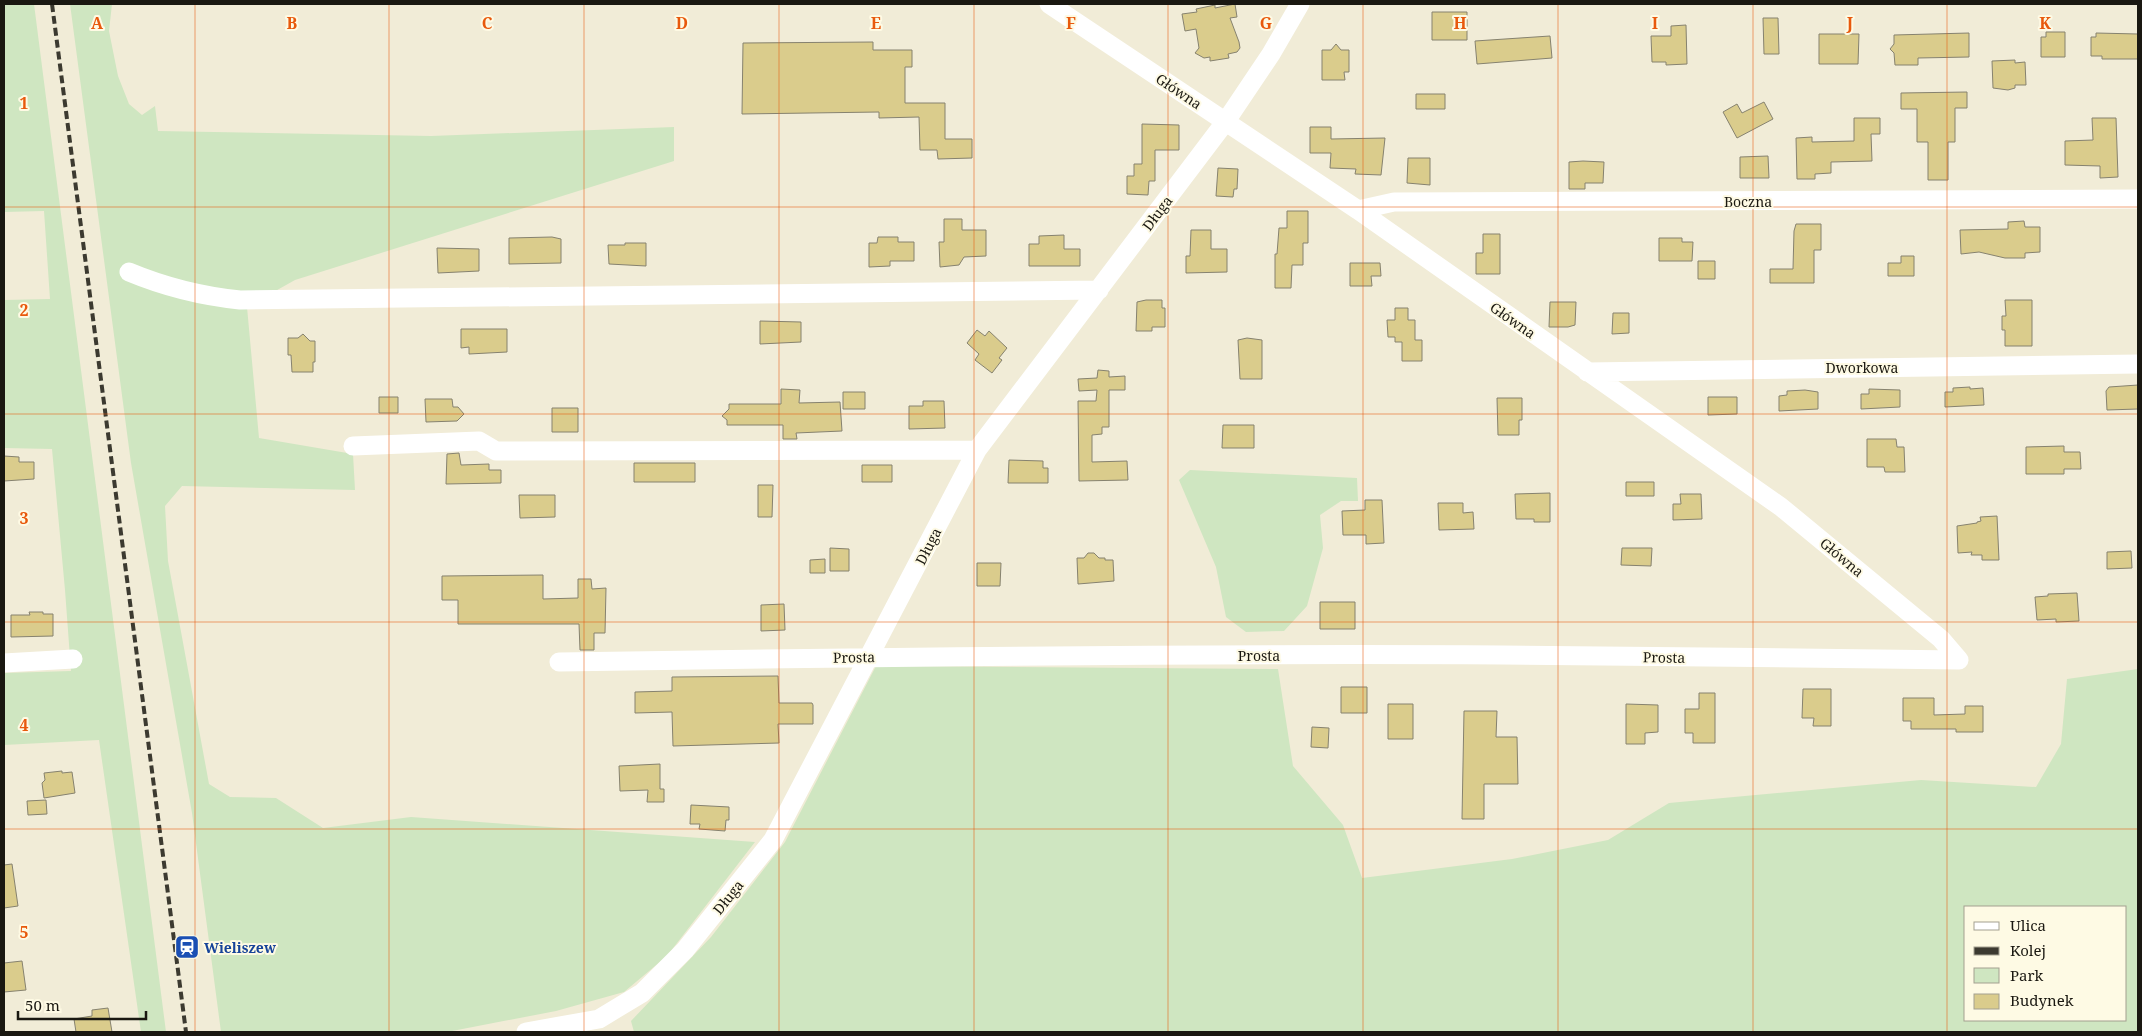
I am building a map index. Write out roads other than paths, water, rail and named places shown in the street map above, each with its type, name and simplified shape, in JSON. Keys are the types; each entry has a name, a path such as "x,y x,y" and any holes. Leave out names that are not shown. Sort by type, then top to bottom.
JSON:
{"street":[{"name":"Główna","path":"1048,4 1358,210 1586,372 1781,506 1941,639 1959,660"},
{"name":"Długa","path":"526,1032 599,1019 642,993 685,950 774,840 977,450 1226,121 1271,54 1300,4"},
{"name":"Boczna","path":"1358,210 1394,202 2138,199"},
{"path":"129,272 152,282 203,296 240,300 1099,290"},
{"name":"Dworkowa","path":"1586,372 2138,364"},
{"path":"353,446 479,441 496,451 977,450"},
{"name":"Prosta","path":"558,662 870,657 1502,655 1959,660"},
{"path":"4,663 73,659"}],"railway":[{"path":"52,4 186,1032"}],"place":[{"name":"Wieliszew","path":"187,947"}]}
